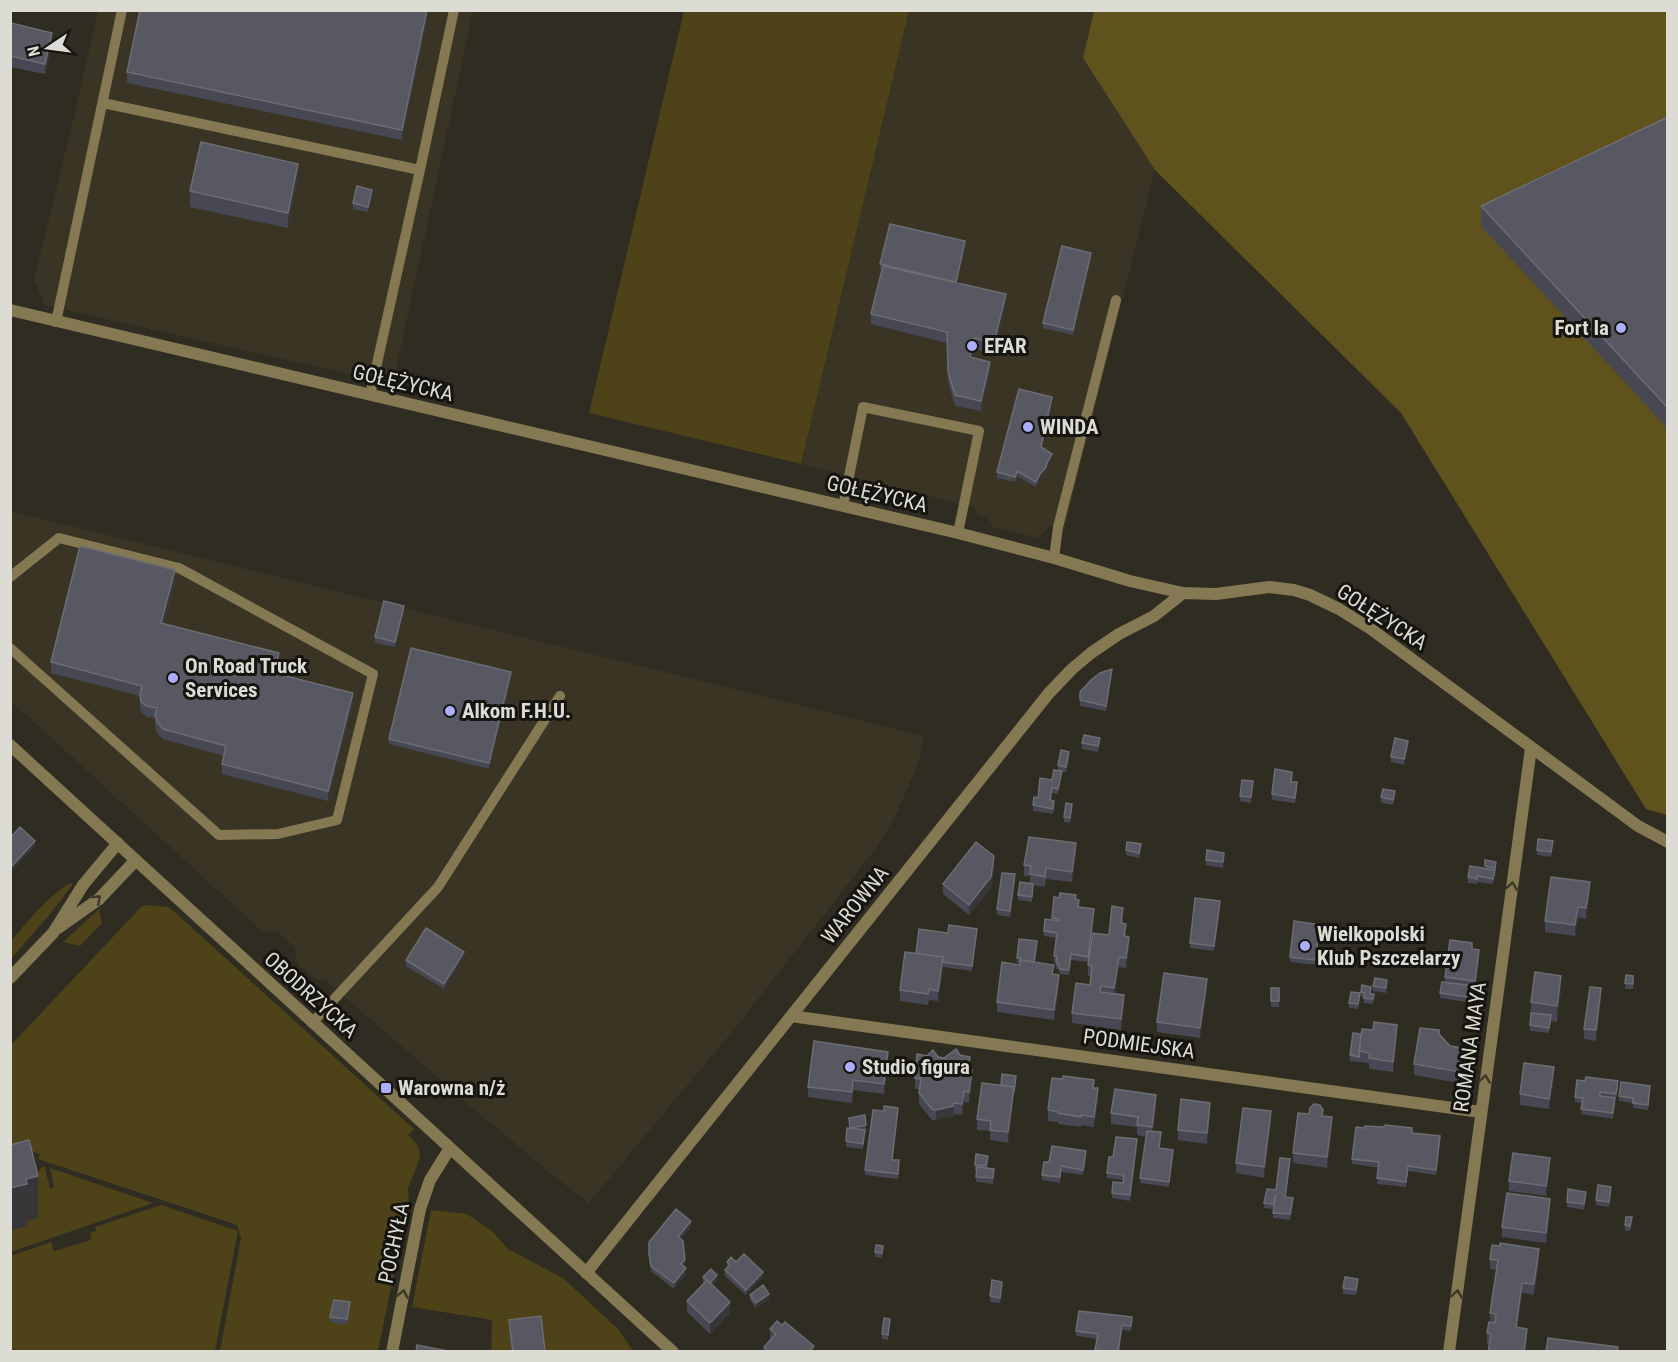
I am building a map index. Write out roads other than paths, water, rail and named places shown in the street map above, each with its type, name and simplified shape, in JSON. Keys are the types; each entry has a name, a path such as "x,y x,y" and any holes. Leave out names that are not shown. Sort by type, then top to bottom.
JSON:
{"street":[{"name":"GOŁĘŻYCKA","path":"10,310 958,533 1183,593 1216,594 1269,586 1294,590 1324,602 1371,629 1638,826 1668,843"},
{"name":"WAROWNA","path":"586,1273 1060,680 1091,653 1119,634 1154,616 1183,593"},
{"name":"OBODRZYCKA","path":"10,746 673,1352"},
{"name":"ROMANA MAYA","path":"1449,1352 1531,748"},
{"path":"53,933 83,885 118,843"},
{"path":"10,978 53,933 99,899 136,860"},
{"name":"PODMIEJSKA","path":"791,1016 1481,1112"},
{"name":"POCHYŁA","path":"392,1352 420,1209 430,1180 450,1148"}],"lane":[{"path":"56,322 122,10"},
{"path":"370,395 454,10"},
{"path":"102,103 420,170"},
{"path":"1054,558 1058,527 1116,300"},
{"path":"843,506 863,407 979,431 958,533"},
{"path":"10,578 58,538 179,568 373,674 337,820 278,834 219,835 10,648"},
{"path":"312,1023 438,887 560,696"}],"place":[{"name":"Fort Ia","path":"1621,328"},
{"name":"EFAR","path":"972,346"},
{"name":"WINDA","path":"1028,427"},
{"name":"On Road Truck Services","path":"173,678"},
{"name":"Alkom F.H.U.","path":"450,711"},
{"name":"Wielkopolski Klub Pszczelarzy","path":"1305,946"},
{"name":"Studio figura","path":"850,1067"},
{"name":"Warowna n/ż","path":"386,1088"}]}
